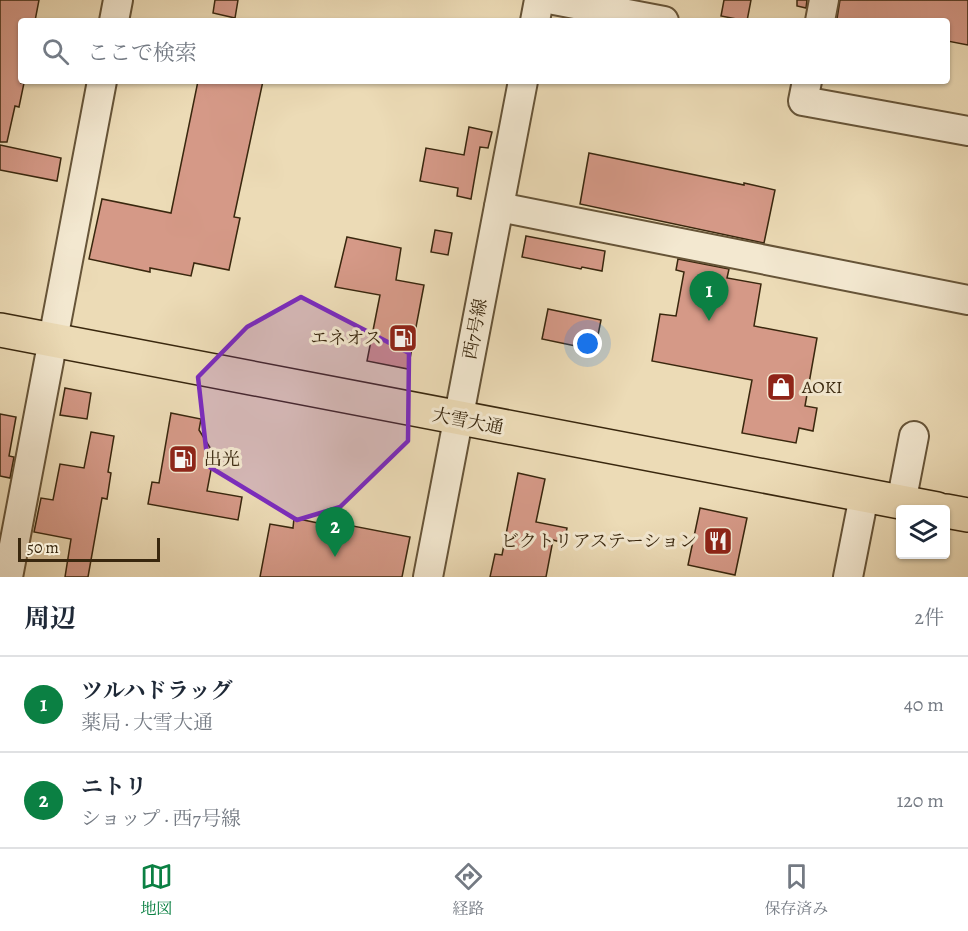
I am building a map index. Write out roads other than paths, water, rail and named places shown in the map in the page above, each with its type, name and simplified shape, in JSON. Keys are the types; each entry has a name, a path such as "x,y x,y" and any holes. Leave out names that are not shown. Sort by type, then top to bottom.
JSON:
{"highway":[{"name":"大雪大通","path":"0,330 912,505"},
{"path":"950,512 968,516"}],"street":[{"path":"115,18 118,0"},
{"path":"536,18 539,0"},
{"path":"554,0 648,18"},
{"path":"821,18 824,0"},
{"path":"8,577 101,84"},
{"name":"西7号線","path":"428,577 522,84"},
{"path":"806,84 803,101 968,131"},
{"path":"499,207 968,300"},
{"path":"902,503 914,436"},
{"path":"848,577 864,496"}],"place":[{"name":"ツルハドラッグ","path":"709,321"},
{"name":"エネオス","path":"403,338"},
{"name":"AOKI","path":"781,387"},
{"name":"出光","path":"183,459"},
{"name":"ビクトリアステーション","path":"718,541"},
{"name":"ニトリ","path":"335,557"}]}
